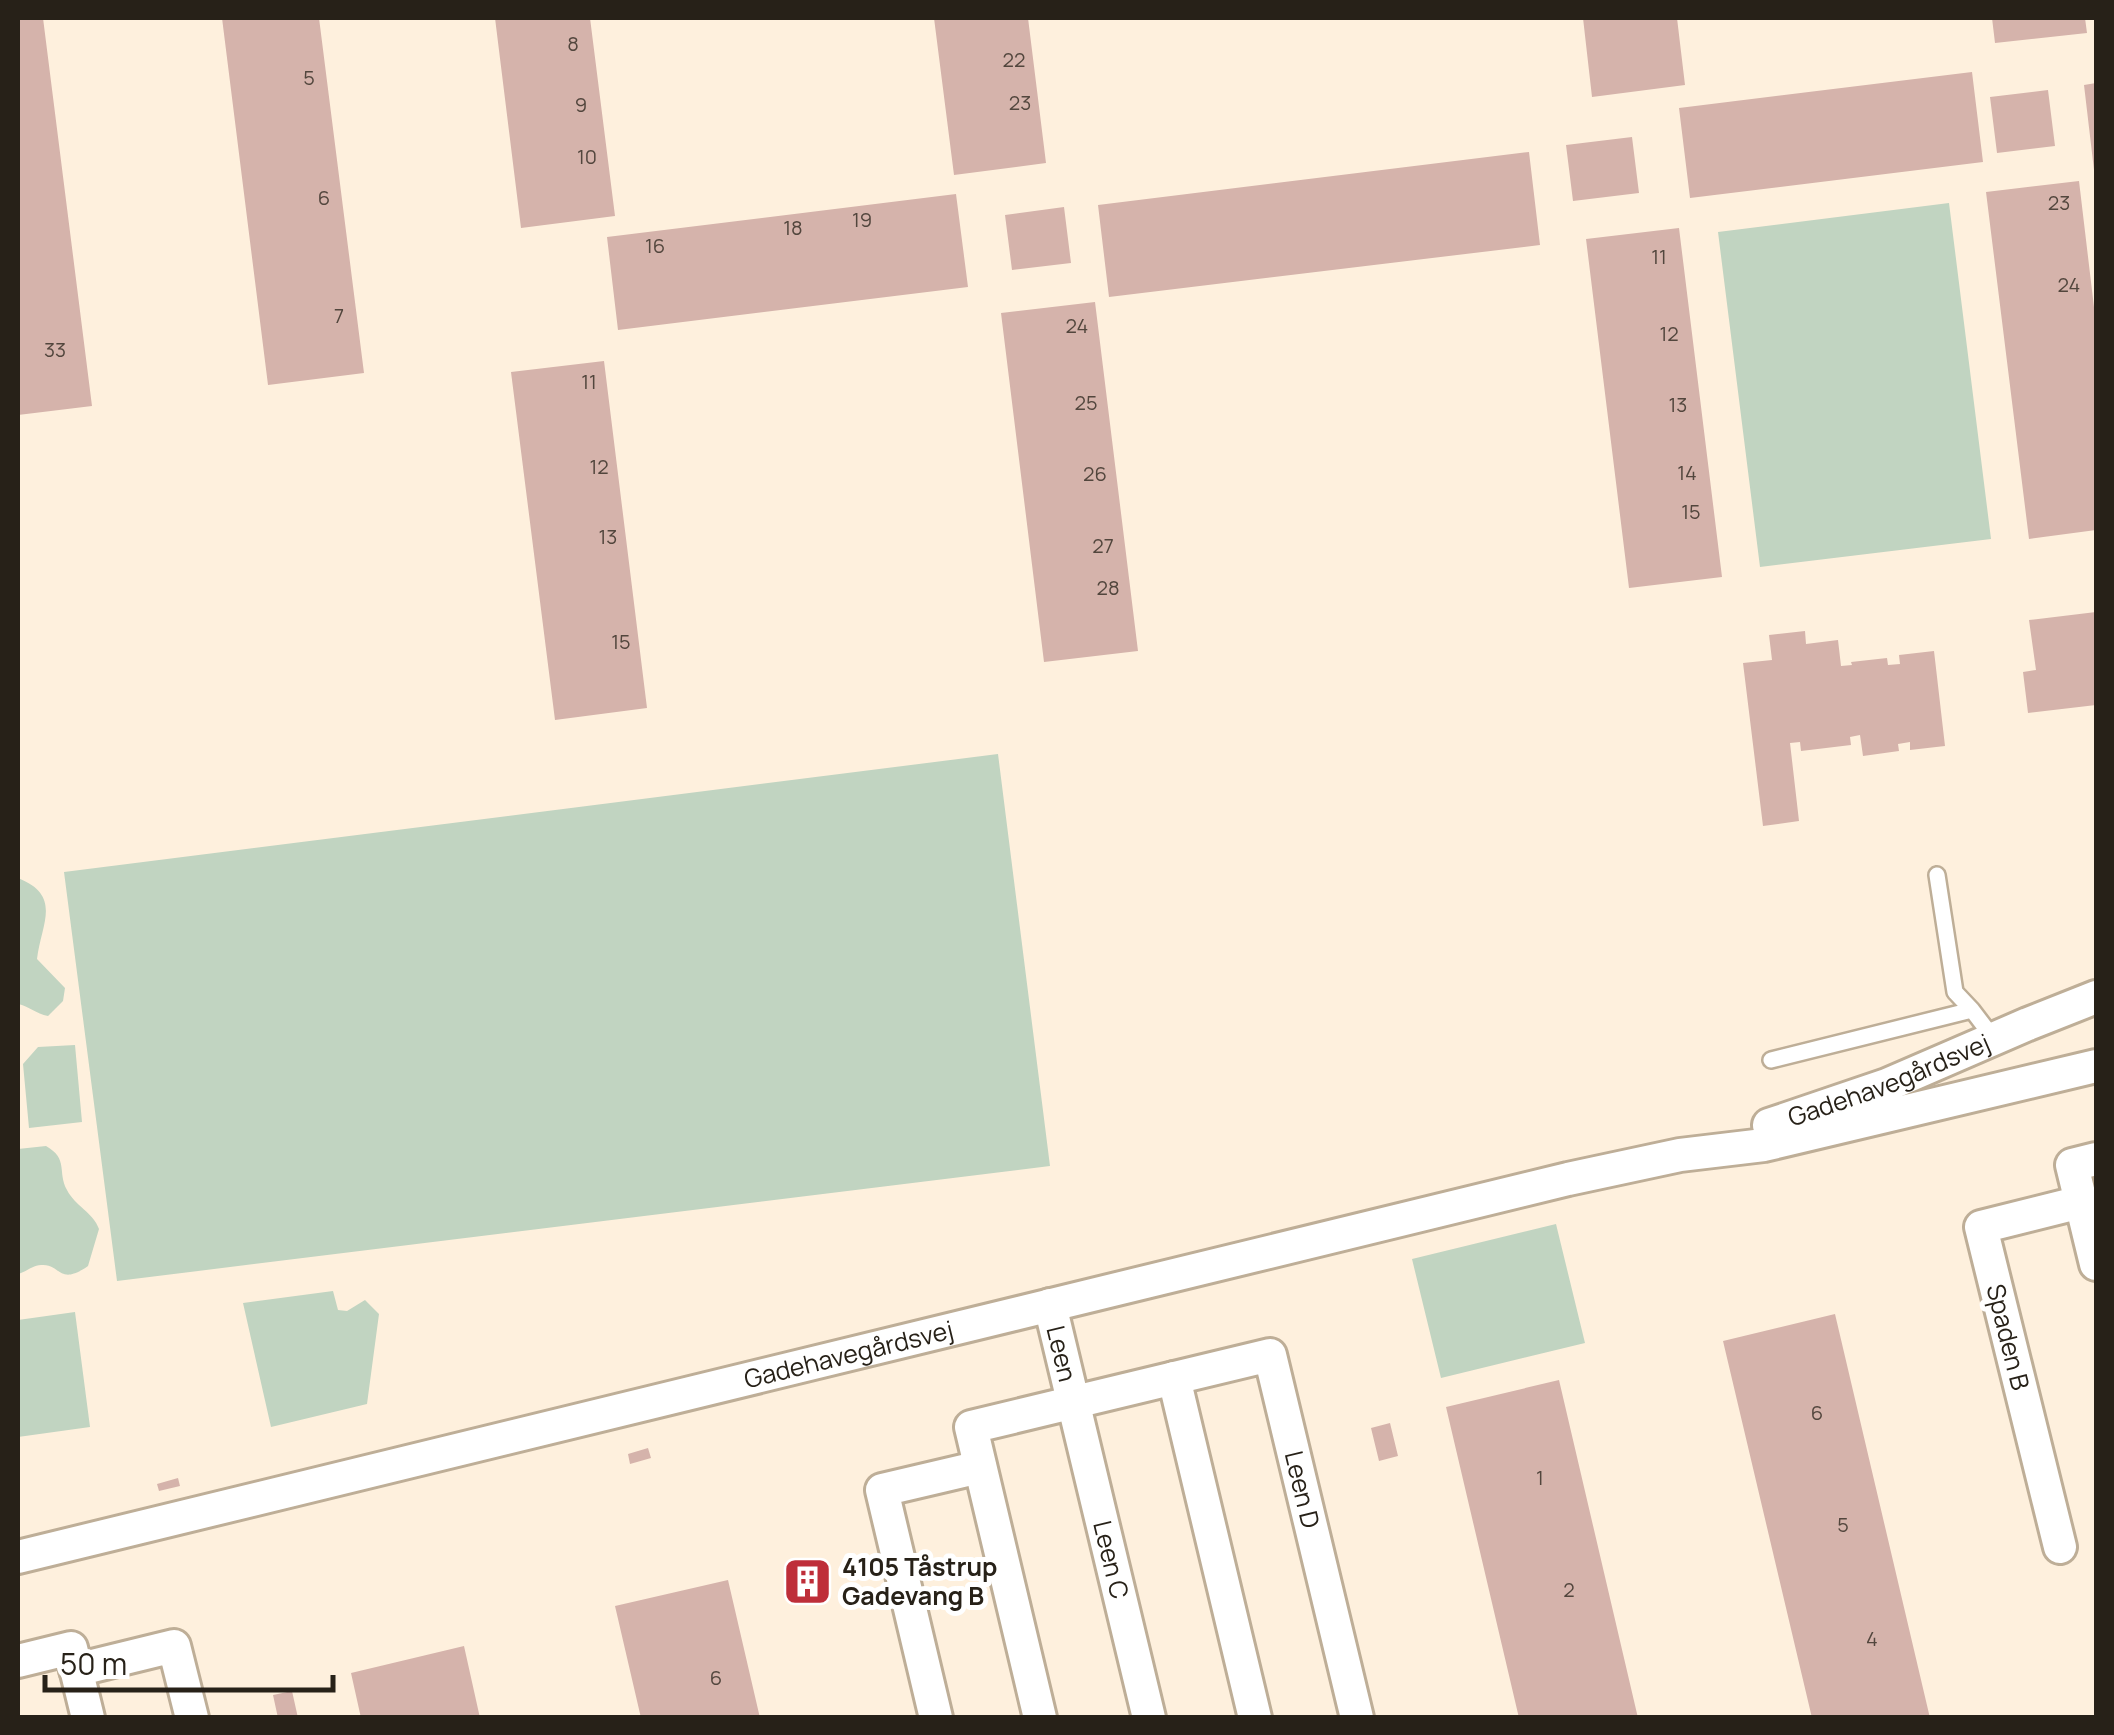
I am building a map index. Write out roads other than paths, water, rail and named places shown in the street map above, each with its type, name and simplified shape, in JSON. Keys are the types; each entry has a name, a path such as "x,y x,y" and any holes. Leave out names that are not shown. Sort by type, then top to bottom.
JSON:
{"street":[{"name":"Gadehavegårdsvej","path":"1680,1156 1887,1085 2096,997"},
{"name":"Gadehavegårdsvej","path":"18,1557 1568,1178 1680,1156 1764,1145 2096,1066"},
{"path":"2096,1159 2072,1165 2096,1264"},
{"name":"Spaden B","path":"2060,1547 1981,1227 2081,1202"},
{"name":"Leen","path":"1050,1305 1074,1403"},
{"name":"Leen D","path":"980,1467 970,1427 1270,1355 1357,1718"},
{"path":"1174,1378 1255,1718"},
{"name":"Leen C","path":"1074,1403 1148,1718"},
{"path":"936,1718 882,1490 980,1467 1040,1718"},
{"path":"76,1670 174,1646 192,1718"},
{"path":"18,1661 70,1648 88,1718"}],"lane":[{"path":"1938,876 1955,992 1994,1038"},
{"path":"1771,1060 1972,1010"}],"place":[{"name":"4105 Tåstrup Gadevang B","path":"807,1581"}]}
